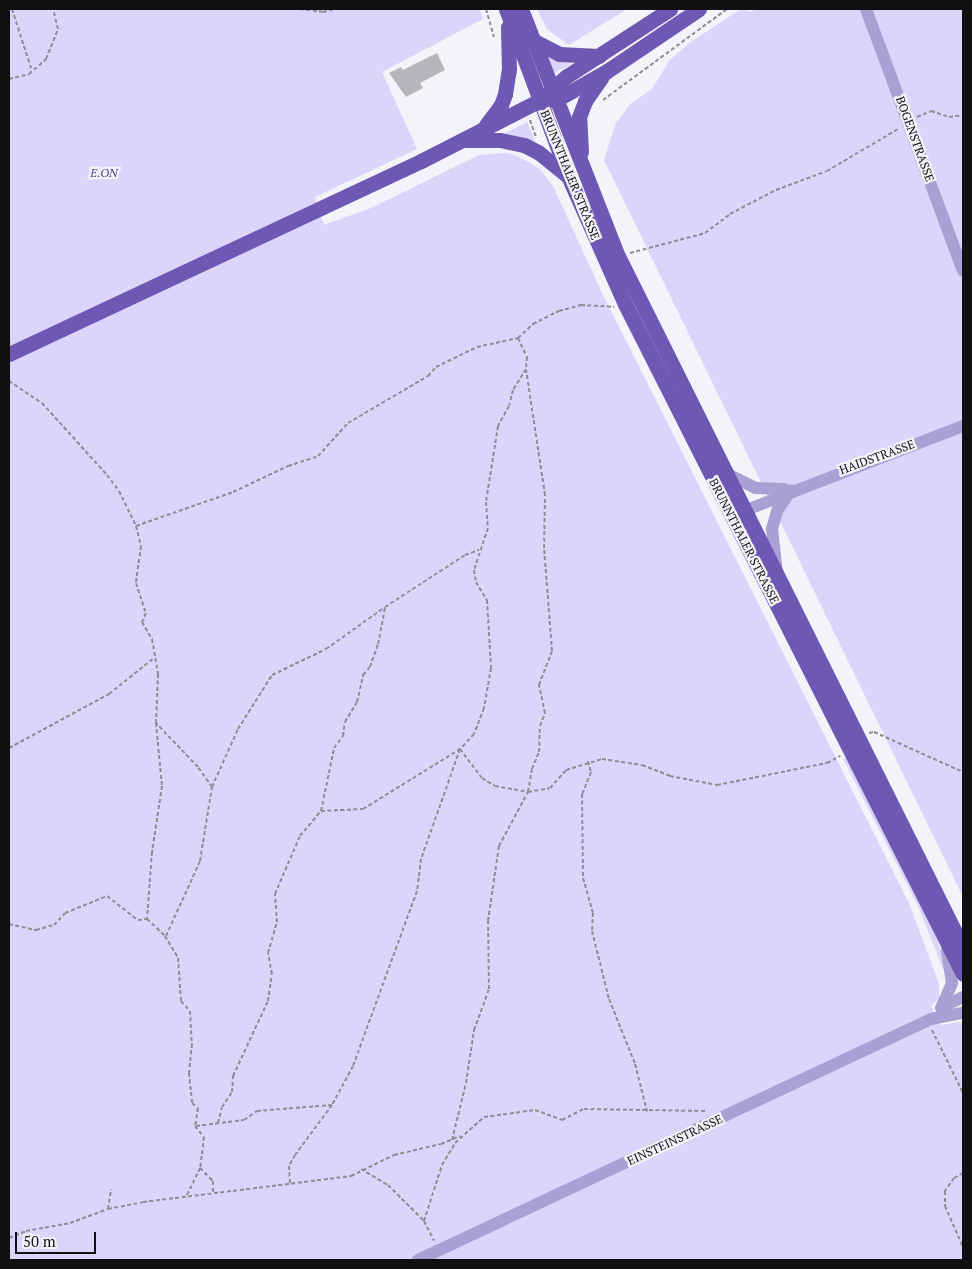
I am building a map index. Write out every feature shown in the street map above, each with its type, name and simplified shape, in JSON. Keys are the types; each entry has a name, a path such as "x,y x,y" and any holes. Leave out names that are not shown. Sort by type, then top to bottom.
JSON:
{"main road":[{"path":"554,94 601,56 670,9"},
{"path":"9,354 463,140 540,100 607,71 699,9"},
{"path":"480,131 494,116 505,94 511,10"},
{"name":"BRUNNTHALER STRASSE","path":"511,10 534,42 583,171 618,256 746,508 963,948"},
{"name":"BRUNNTHALER STRASSE","path":"511,10 540,100 568,176 625,304 963,974"},
{"path":"534,42 559,54 601,56"},
{"path":"583,171 579,117 585,101 607,71"},
{"path":"463,140 500,140 524,145 538,152 568,176"}],"street":[{"name":"BOGENSTRASSE","path":"866,9 909,120 963,271"},
{"name":"HAIDSTRASSE","path":"731,516 791,490 963,426"},
{"name":"HAIDSTRASSE","path":"728,474 756,488 791,490"},
{"path":"777,573 772,529 777,511 791,490"},
{"name":"EINSTEINSTRASSE","path":"941,1008 952,983 944,935"},
{"name":"EINSTEINSTRASSE","path":"929,1020 941,1008 963,997"},
{"name":"EINSTEINSTRASSE","path":"418,1260 929,1020 963,1013"}],"path":[{"path":"12,9 32,71"},
{"path":"9,79 32,71 46,59 58,29 53,9"},
{"path":"300,9 323,12 335,9"},
{"path":"601,101 727,9"},
{"path":"618,256 705,233 730,214 776,190 851,158 909,120 931,111 949,117 963,115"},
{"path":"530,119 535,133"},
{"path":"136,526 233,492 318,456 348,423 428,376 436,367 477,347 518,338 533,324 559,311 581,305 608,307"},
{"path":"452,1140 466,1083 474,1030 489,989 488,921 499,846 528,792 532,769 539,752 540,726 545,713 539,685 552,651 544,548 545,495 526,369 527,357 518,338"},
{"path":"290,1183 289,1166 332,1105 352,1066 417,891 421,859 460,749 477,725 491,668 488,600 476,582 474,570 479,550 488,528 486,502 498,426 509,406 513,390 526,369"},
{"path":"9,381 42,403 83,447 119,491 136,526 141,546 136,583 146,613 142,622 152,639 158,674 156,723 162,786 152,852 147,919"},
{"path":"166,936 200,860 212,787 238,729 272,675 326,648 465,555 479,550"},
{"path":"218,1123 222,1107 232,1092 234,1076 268,1001 272,974 268,953 277,922 274,912 274,894 300,836 321,811 334,748 343,736 345,722 356,702 363,675 370,667 378,644 385,607"},
{"path":"9,748 109,694 154,658"},
{"path":"156,723 198,767 202,778 212,787"},
{"path":"874,732 963,772"},
{"path":"460,749 482,778 495,786 528,792 550,788 566,770 588,761 602,759 642,765 670,776 717,785 827,763 838,757"},
{"path":"321,811 363,809 460,749"},
{"path":"588,761 591,772 582,794 583,878 593,913 592,931 609,999 635,1064 647,1110"},
{"path":"9,924 36,930 54,925 65,913 107,896 138,920 147,919 166,936 178,958 182,1001 190,1012 192,1044 189,1073 192,1103 198,1108 195,1126 204,1137 200,1168 187,1196"},
{"path":"929,1020 963,1092"},
{"path":"195,1126 244,1120 257,1111 332,1105"},
{"path":"9,1238 26,1231 70,1223 108,1209 187,1196 352,1176 361,1169 394,1155 452,1140 484,1117 535,1110 562,1120 584,1109 701,1110 727,1115"},
{"path":"424,1221 442,1165 460,1136"},
{"path":"200,1168 214,1182 213,1193"},
{"path":"361,1169 388,1185 424,1221 439,1250"},
{"path":"963,1173 954,1178 945,1191 945,1206 963,1247"},
{"path":"108,1209 111,1188"}],"green space":[{"name":"E.ON","path":"9,9 480,9 483,19 382,72 417,149 315,197 324,225 371,208 479,155 507,153 519,157 540,169 553,186 602,293 909,903 939,984 939,998 931,1006 940,1025 960,1022 963,1025 963,1260 9,1260"},
{"path":"537,9 627,9 569,45 547,29"},
{"path":"741,9 751,12 756,9 963,9 963,897 604,160 615,125 630,104 652,89 669,61 689,43"},
{"path":"547,56 557,61 570,63 571,65 552,74"},
{"path":"527,122 536,144 501,135"},
{"path":"846,758 932,926 943,956 947,979 918,906 843,759"}],"building":[{"path":"437,53 445,70 420,83 423,88 406,97 389,73 401,67 403,70"}]}
